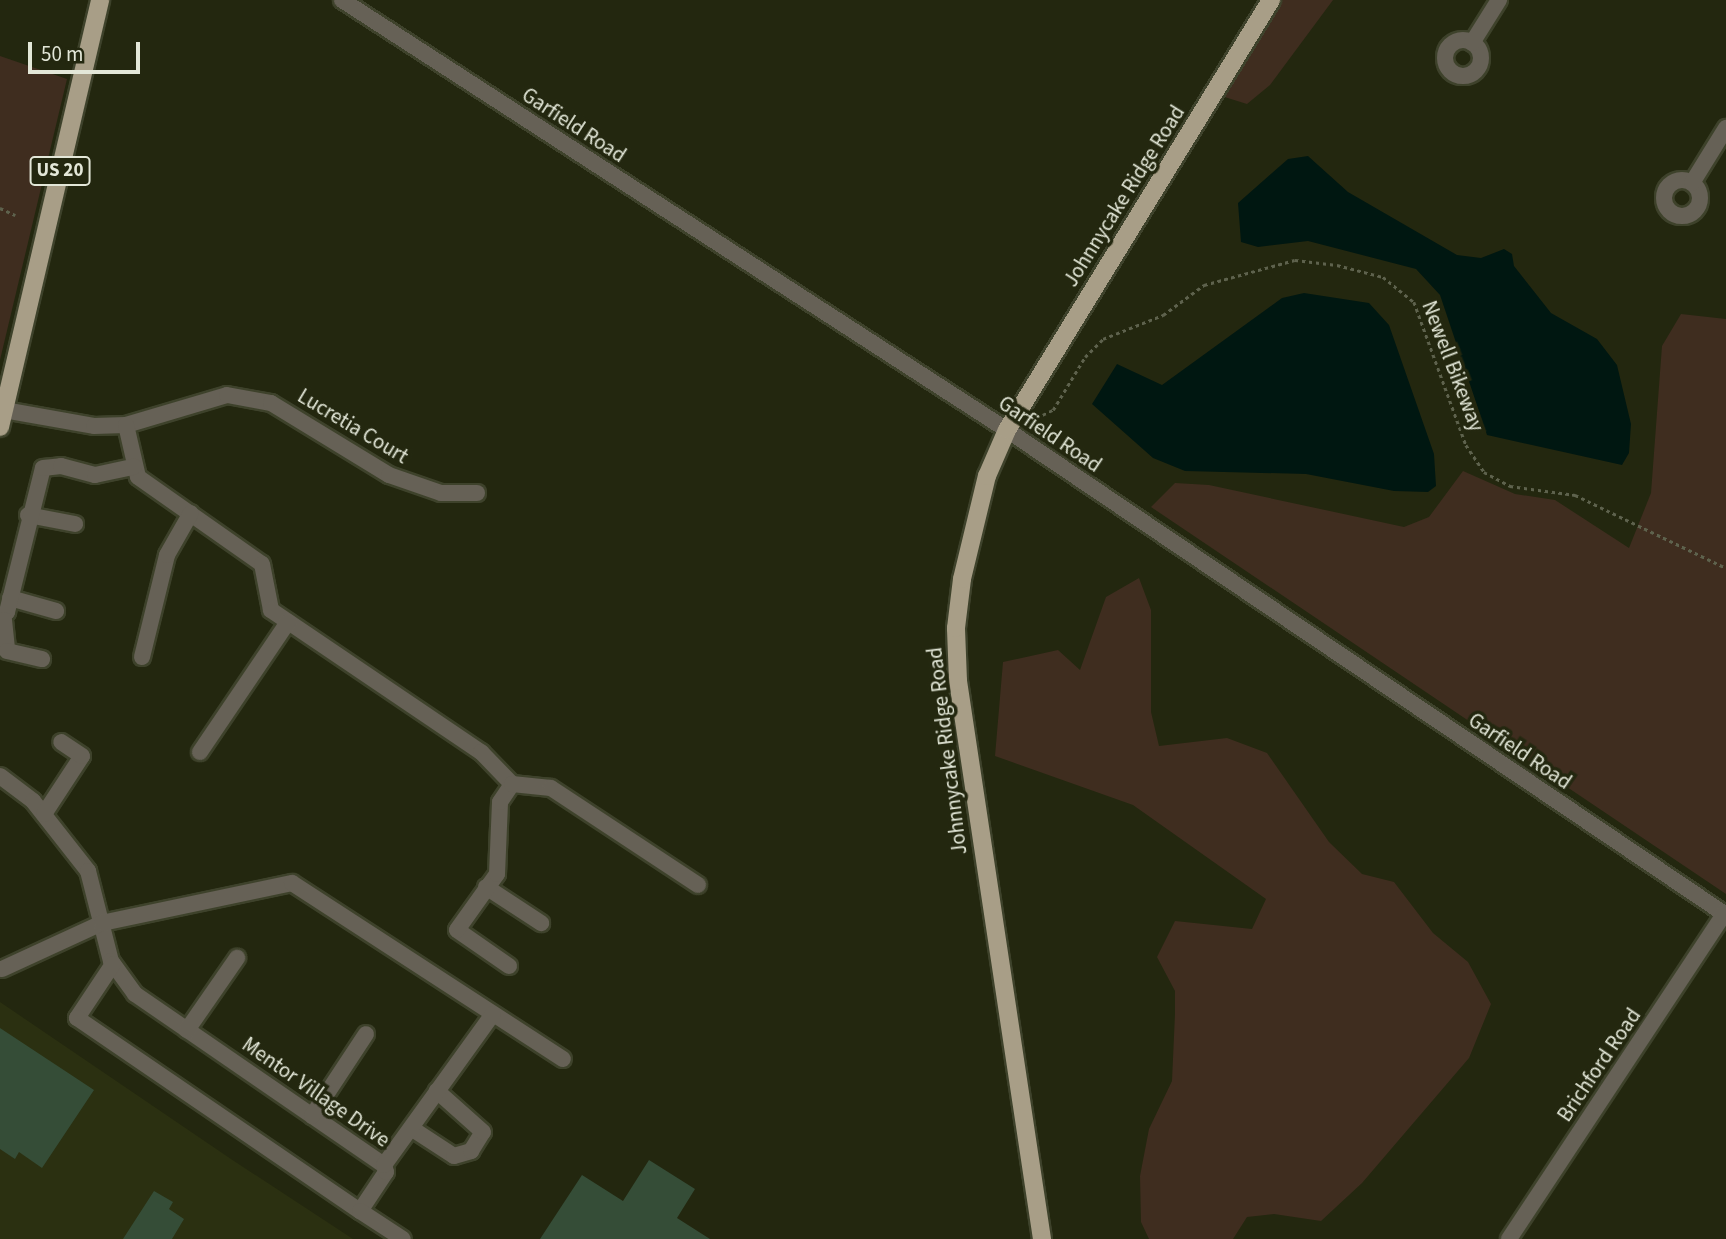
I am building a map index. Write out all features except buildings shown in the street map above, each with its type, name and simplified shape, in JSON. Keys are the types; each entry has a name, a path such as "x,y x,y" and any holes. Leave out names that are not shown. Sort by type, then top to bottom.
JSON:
{"main road":[{"name":"US 20","path":"2,419 100,0"},
{"name":"Johnnycake Ridge Road","path":"1042,1239 970,774 956,628 971,536 1007,430 1271,0"}],"street":[{"name":"Garfield Road","path":"342,0 1007,430 1725,915"},
{"path":"1472,43 1499,0"},
{"path":"1692,183 1726,128"},
{"name":"Lucretia Court","path":"2,419 94,426 126,425 227,395 271,402 389,475 441,493 477,493"},
{"path":"126,425 138,477 262,564 271,610 481,752 512,784 551,788 698,885"},
{"path":"42,659 6,651 2,619 10,598 38,473 46,466 95,475 134,467"},
{"path":"142,657 167,555 191,513"},
{"path":"29,515 75,524"},
{"path":"10,598 57,611"},
{"path":"200,752 288,622"},
{"path":"44,814 82,756 61,742"},
{"name":"Mentor Village Drive","path":"0,776 44,814 88,871 113,964 135,993 384,1165 493,1014"},
{"path":"509,966 457,929 497,874 500,802 512,784"},
{"path":"2,969 102,923 292,883 563,1059"},
{"path":"486,887 541,923"},
{"name":"Brichford Road","path":"1509,1239 1725,915"},
{"path":"187,1030 237,958"},
{"path":"113,964 77,1018 403,1239"},
{"path":"313,1116 366,1034"},
{"path":"411,1128 454,1156 471,1151 483,1132 437,1091"},
{"path":"360,1211 386,1172 384,1165"}],"path":[{"path":"0,208 15,215"},
{"name":"Newell Bikeway","path":"1017,413 1033,422 1044,418 1093,348 1163,315 1204,285 1295,260 1336,265 1383,277 1414,302 1466,446 1484,472 1510,486 1575,495 1726,568"}],"shaded area":[{"path":"1277,0 1333,0 1270,85 1247,104 1218,95"},
{"path":"0,56 67,79 0,360"},
{"path":"1681,314 1726,319 1726,894 1151,507 1175,483 1209,485 1404,527 1429,517 1463,471 1515,494 1555,500 1629,548 1651,493 1662,346"},
{"path":"1139,578 1151,610 1151,712 1159,746 1227,738 1267,753 1329,842 1362,874 1394,882 1433,933 1468,962 1491,1004 1469,1058 1362,1183 1321,1221 1274,1214 1247,1217 1233,1239 1149,1239 1141,1222 1140,1176 1149,1129 1172,1081 1175,1014 1175,991 1157,957 1175,921 1252,929 1266,899 1133,805 995,756 1003,662 1058,650 1080,670 1106,597"},
{"path":"0,1002 231,1159 353,1239 0,1239"}],"water":[{"path":"1308,156 1348,192 1457,255 1481,258 1504,249 1512,254 1514,266 1551,313 1597,339 1617,365 1631,424 1629,453 1622,465 1487,435 1440,295 1416,269 1308,241 1258,247 1241,242 1238,203 1288,159"},
{"path":"1304,293 1369,303 1389,325 1434,454 1436,486 1428,492 1394,491 1306,474 1185,471 1153,458 1092,404 1117,364 1162,385 1282,298"}]}
